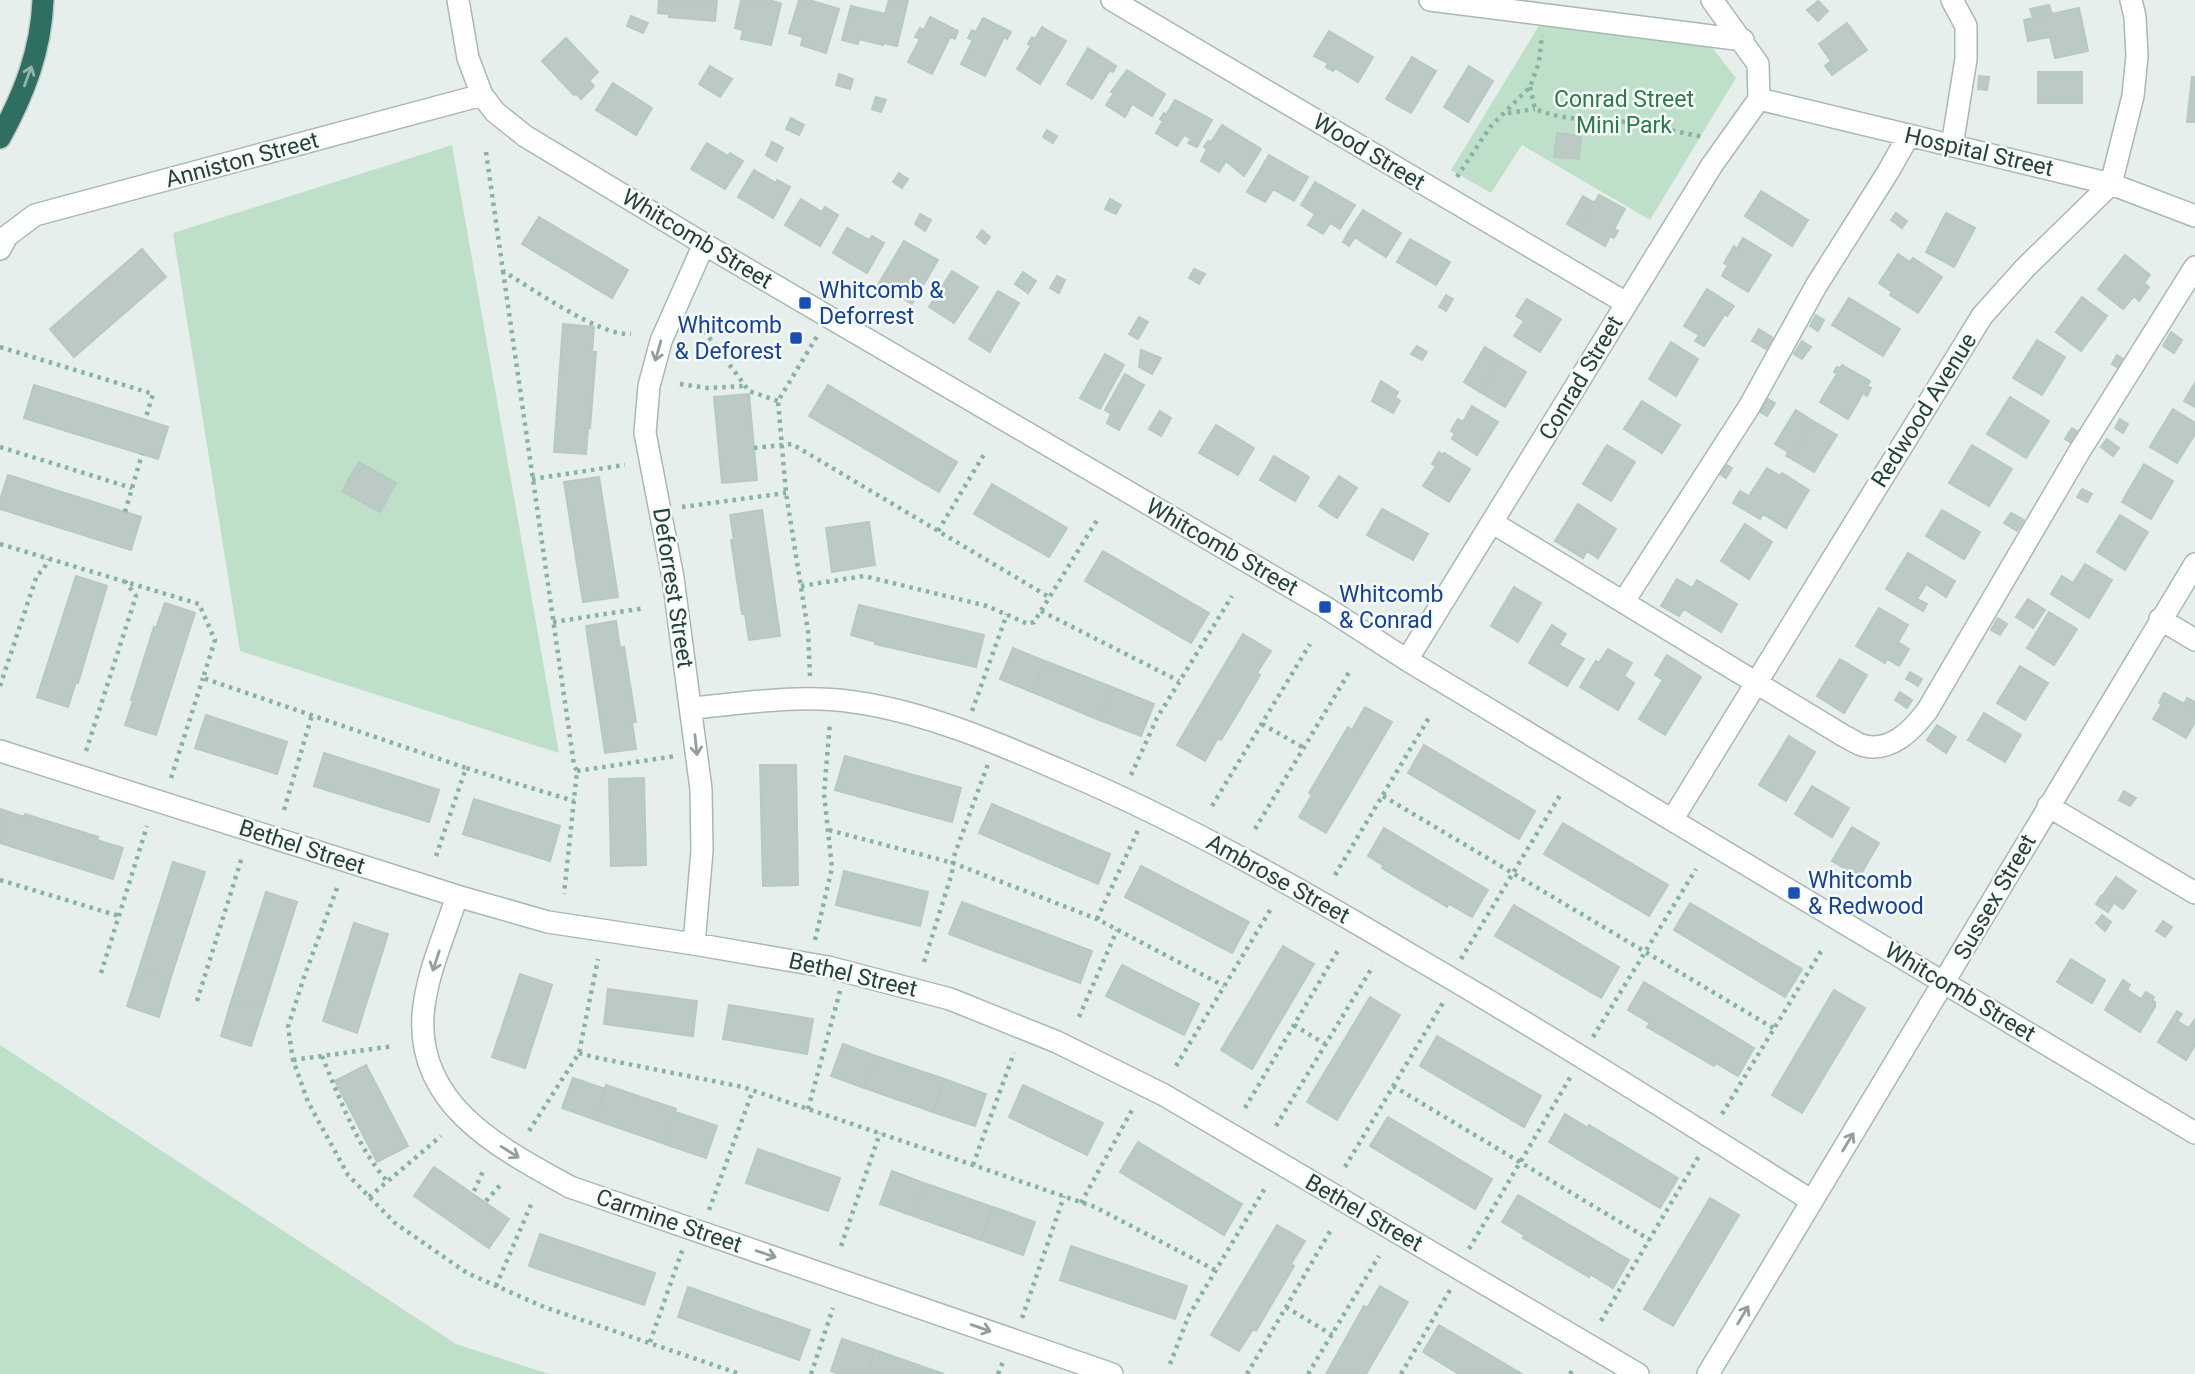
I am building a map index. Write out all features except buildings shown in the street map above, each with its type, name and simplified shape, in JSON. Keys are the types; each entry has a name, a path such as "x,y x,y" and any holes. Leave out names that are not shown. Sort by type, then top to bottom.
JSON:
{"highway":[{"path":"0,138 18,104 33,63 42,28 43,0"}],"street":[{"name":"Whitcomb Street","path":"458,0 468,58 482,95 495,113 525,136 704,244 1325,607 1672,820 2195,1133"},
{"name":"Wood Street","path":"1112,0 1626,303"},
{"path":"1430,0 1742,40"},
{"path":"1712,0 1758,64 1759,99"},
{"path":"1952,0 1966,26 1966,59 1952,146"},
{"path":"2111,184 2133,96 2137,56 2135,17 2131,0"},
{"name":"Anniston Street","path":"3,242 35,215 482,95"},
{"name":"Conrad Street","path":"1408,660 1712,165 1759,99"},
{"name":"Hospital Street","path":"1759,99 2111,184 2195,216"},
{"path":"1624,601 1749,407 1815,286 1909,135"},
{"name":"Redwood Avenue","path":"1672,820 1982,316 2025,268 2111,184"},
{"name":"Deforrest Street","path":"694,944 702,850 701,789 673,578 645,433 649,386 661,341 704,244"},
{"path":"1493,523 1864,746 1878,747 1912,731 1927,710 2079,452 2195,267"},
{"name":"Sussex Street","path":"1708,1374 2195,564"},
{"path":"2160,619 2195,640"},
{"name":"Ambrose Street","path":"692,708 801,697 857,702 979,736 1149,809 1280,877 1453,979 1812,1201"},
{"name":"Bethel Street","path":"0,751 457,896 548,922 828,967 950,999 1057,1042 1164,1095 1638,1374"},
{"path":"2048,806 2195,893"},
{"name":"Carmine Street","path":"457,896 431,977 424,1014 425,1055 442,1091 469,1123 508,1152 570,1187 1112,1374"}],"path":[{"path":"1457,177 1490,127 1530,87 1539,62 1545,15"},
{"path":"1530,87 1535,109"},
{"path":"1505,113 1535,109 1576,120 1616,121 1704,137"},
{"path":"486,152 574,765 578,771 564,894"},
{"path":"503,271 582,318 622,335 631,334"},
{"path":"699,324 749,391 778,401"},
{"path":"810,676 808,631 786,493 778,401 815,340"},
{"path":"0,347 153,394 145,420"},
{"path":"680,384 708,388 745,386"},
{"path":"754,448 792,444 1049,597"},
{"path":"0,447 132,488"},
{"path":"938,531 986,451"},
{"path":"125,512 142,454"},
{"path":"532,480 625,465"},
{"path":"682,507 786,493"},
{"path":"801,586 864,576 987,606 1028,624 1034,622 1099,517"},
{"path":"0,544 199,604 215,640 171,778"},
{"path":"0,687 37,575 44,569 48,558"},
{"path":"86,751 136,596 124,580"},
{"path":"1131,775 1157,718 1232,596"},
{"path":"553,622 645,608"},
{"path":"1041,611 1179,681"},
{"path":"972,711 1006,614"},
{"path":"1212,806 1310,643"},
{"path":"1255,829 1351,669"},
{"path":"203,678 466,768 574,801"},
{"path":"284,810 312,715"},
{"path":"1335,875 1430,716"},
{"path":"815,940 832,868 824,794 830,722"},
{"path":"1262,724 1304,748"},
{"path":"578,771 677,756"},
{"path":"924,962 953,863 988,764"},
{"path":"436,856 466,768"},
{"path":"1461,959 1562,792"},
{"path":"1383,796 1775,1029"},
{"path":"101,973 147,826"},
{"path":"1097,919 1139,828"},
{"path":"829,830 953,863 1097,919 1224,986"},
{"path":"197,1001 242,857"},
{"path":"1594,1037 1696,869"},
{"path":"0,880 119,916"},
{"path":"337,888 288,1027 293,1060 308,1102 348,1175 395,1223 457,1266 496,1286 544,1307 740,1374"},
{"path":"1176,1066 1272,907"},
{"path":"1079,1017 1117,930"},
{"path":"1245,1108 1340,947"},
{"path":"1722,1114 1823,948"},
{"path":"529,1130 579,1053 598,959"},
{"path":"1276,1126 1373,966"},
{"path":"807,1108 840,990"},
{"path":"1345,1167 1444,1001"},
{"path":"1294,1025 1325,1044"},
{"path":"293,1060 394,1046"},
{"path":"579,1053 753,1090 807,1108 1095,1207 1215,1270"},
{"path":"973,1165 1014,1053"},
{"path":"322,1056 375,1167 388,1182"},
{"path":"1469,1249 1571,1076"},
{"path":"1393,1086 1650,1240"},
{"path":"709,1210 753,1090"},
{"path":"1081,1203 1132,1110"},
{"path":"841,1246 880,1133"},
{"path":"369,1197 441,1136"},
{"path":"1601,1321 1701,1153"},
{"path":"474,1191 484,1169"},
{"path":"486,1201 502,1183"},
{"path":"1170,1364 1189,1315 1265,1188"},
{"path":"1022,1318 1064,1196"},
{"path":"496,1286 533,1200"},
{"path":"1247,1374 1332,1228"},
{"path":"650,1342 684,1247"},
{"path":"1308,1374 1379,1256"},
{"path":"1401,1374 1450,1290"},
{"path":"1286,1307 1332,1335"},
{"path":"811,1374 833,1308"},
{"path":"998,1374 1004,1358"}],"green space":[{"name":"Conrad Street Mini Park","path":"1540,24 1707,41 1736,78 1650,220 1522,145 1491,193 1451,170"},
{"path":"452,145 559,753 240,651 173,233"},
{"path":"0,1045 456,1344 549,1374 0,1374"}],"place":[{"name":"Whitcomb & Deforrest","path":"805,303"},
{"name":"Whitcomb & Deforest","path":"796,338"},
{"name":"Whitcomb & Conrad","path":"1325,607"},
{"name":"Whitcomb & Redwood","path":"1794,893"}]}
